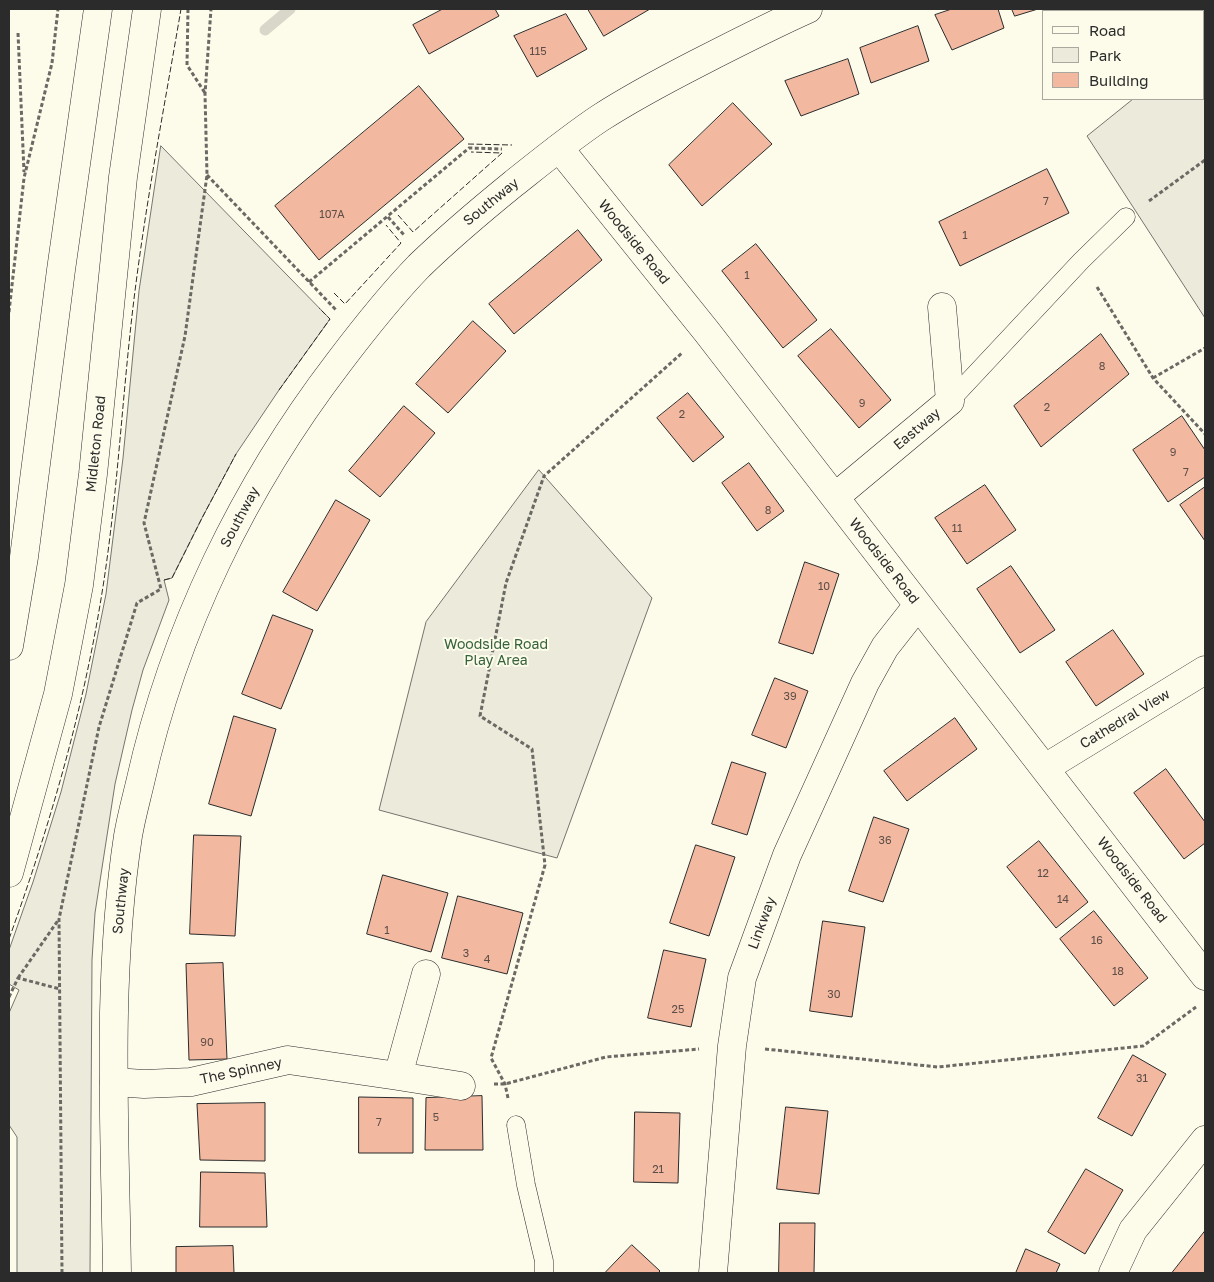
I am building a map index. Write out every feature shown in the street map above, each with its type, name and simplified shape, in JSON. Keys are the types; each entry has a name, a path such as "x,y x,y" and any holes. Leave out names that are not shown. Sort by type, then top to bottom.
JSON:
{"main road":[{"path":"9,646 24,557 85,93 98,9"},
{"name":"Midleton Road","path":"9,873 58,694 79,585 93,474 123,177 147,9"},
{"name":"Southway","path":"117,1273 114,1082 118,926 129,831 150,738 176,656 205,586 234,527 275,454 309,401 379,310 418,268 464,224 559,148 645,90 766,28 808,9"},
{"name":"Woodside Road","path":"559,148 707,332 1205,976"},
{"name":"Eastway","path":"835,497 950,401 942,307"},
{"name":"Linkway","path":"713,1273 732,1046 742,978 787,855 869,676 885,647 918,605"},
{"name":"Cathedral View","path":"1045,768 1205,670"},
{"path":"398,1076 426,974"},
{"name":"The Spinney","path":"114,1082 144,1084 191,1082 288,1060 461,1086"},
{"path":"1114,1273 1133,1230 1205,1140"}],"lane":[{"path":"950,401 1081,261 1126,217"},
{"path":"516,1125 526,1185 544,1261 544,1273"}],"path":[{"path":"9,312 24,178 52,63 58,9"},
{"path":"188,9 187,65 205,94"},
{"path":"62,1273 59,919 102,717 138,603 162,589 144,524 185,336 207,175 205,94 211,9"},
{"path":"18,33 24,178"},
{"path":"309,282 469,148 506,149"},
{"path":"1126,217 1205,160"},
{"path":"207,175 341,315"},
{"path":"388,217 409,241"},
{"path":"1081,261 1153,378 1205,434"},
{"path":"1153,378 1205,348"},
{"path":"516,1125 505,1084 491,1058 545,865 532,749 480,716 506,583 544,476 682,352"},
{"path":"9,997 18,978 59,919"},
{"path":"18,978 60,989"},
{"path":"461,1086 505,1084 606,1057 732,1046 938,1068 1143,1046 1201,1004"}],"green space":[{"path":"1204,42 1205,318 1087,136 1132,100 1204,100"},
{"path":"161,146 330,319 236,454 172,578 164,580 169,600 143,670 132,710 115,784 95,913 92,960 90,1273 17,1273 17,1137 9,1125 9,1013 19,990 9,984 9,950 33,882 61,792 86,694 106,594 123,458 139,291"},
{"name":"Woodside Road Play Area","path":"539,470 652,598 557,858 379,810 426,622"}],"building":[{"path":"443,9 495,9 499,16 429,54 413,25"},
{"path":"588,9 650,9 604,36"},
{"path":"952,9 998,9 1004,28 952,50 935,15"},
{"path":"1012,9 1038,9 1015,16"},
{"path":"566,14 587,49 537,77 514,36"},
{"path":"918,26 929,61 871,83 860,48"},
{"path":"848,59 859,94 801,116 785,81"},
{"path":"419,86 464,139 319,260 275,206"},
{"path":"733,103 772,144 702,206 669,165"},
{"path":"1047,169 1069,213 960,266 939,222"},
{"path":"578,230 602,260 514,334 489,304"},
{"path":"756,244 817,320 783,348 722,271"},
{"path":"473,321 506,351 448,413 416,384"},
{"path":"831,329 891,400 859,428 798,356"},
{"path":"1101,334 1129,374 1041,447 1014,406"},
{"path":"688,393 724,437 693,462 657,418"},
{"path":"404,406 435,433 380,497 349,471"},
{"path":"1182,416 1205,450 1205,477 1168,502 1133,450"},
{"path":"749,463 784,511 757,531 722,483"},
{"path":"985,485 1016,530 967,564 935,518"},
{"path":"1205,487 1205,541 1180,505"},
{"path":"336,500 370,520 317,611 283,592"},
{"path":"805,562 839,574 813,654 779,643"},
{"path":"1011,566 1055,630 1020,653 977,589"},
{"path":"273,615 313,630 281,709 242,694"},
{"path":"1113,630 1144,674 1096,706 1066,662"},
{"path":"775,678 808,691 786,748 752,735"},
{"path":"234,716 276,729 251,816 209,804"},
{"path":"955,718 977,749 907,801 884,771"},
{"path":"732,762 766,773 747,835 712,824"},
{"path":"1166,769 1205,822 1205,843 1184,859 1134,793"},
{"path":"874,817 909,829 883,902 849,891"},
{"path":"194,835 241,836 235,936 190,934"},
{"path":"1039,841 1088,902 1056,928 1007,867"},
{"path":"696,845 735,857 709,936 670,923"},
{"path":"383,875 448,893 431,952 367,934"},
{"path":"458,896 523,913 507,974 442,958"},
{"path":"1094,911 1148,978 1114,1006 1060,939"},
{"path":"823,921 865,927 852,1017 810,1011"},
{"path":"664,950 706,959 691,1027 648,1018"},
{"path":"223,963 227,1059 189,1060 186,964"},
{"path":"1133,1055 1166,1074 1132,1136 1098,1118"},
{"path":"482,1096 483,1150 425,1150 426,1098"},
{"path":"359,1097 413,1098 413,1153 359,1153"},
{"path":"265,1103 265,1161 200,1160 197,1104"},
{"path":"786,1107 828,1111 819,1194 777,1189"},
{"path":"635,1112 680,1113 678,1183 634,1182"},
{"path":"1086,1169 1123,1190 1085,1254 1048,1232"},
{"path":"201,1172 265,1173 267,1227 200,1227"},
{"path":"780,1223 815,1223 814,1273 779,1273"},
{"path":"1205,1231 1205,1273 1172,1273"},
{"path":"632,1245 660,1271 658,1273 605,1273"},
{"path":"233,1246 234,1273 176,1273 176,1247"},
{"path":"1026,1249 1060,1264 1056,1273 1016,1273"}],"waterway":[{"path":"265,30 290,9"}],"fence":[{"path":"9,939 38,855 63,771 84,685 101,599 112,522 140,255 181,9"},
{"path":"468,144 512,145"},
{"path":"398,215 413,232 502,153 471,152"},
{"path":"334,293 345,304 401,243 386,225"},
{"path":"279,390 330,319 319,308"},
{"path":"164,580 172,578 236,454"}]}
